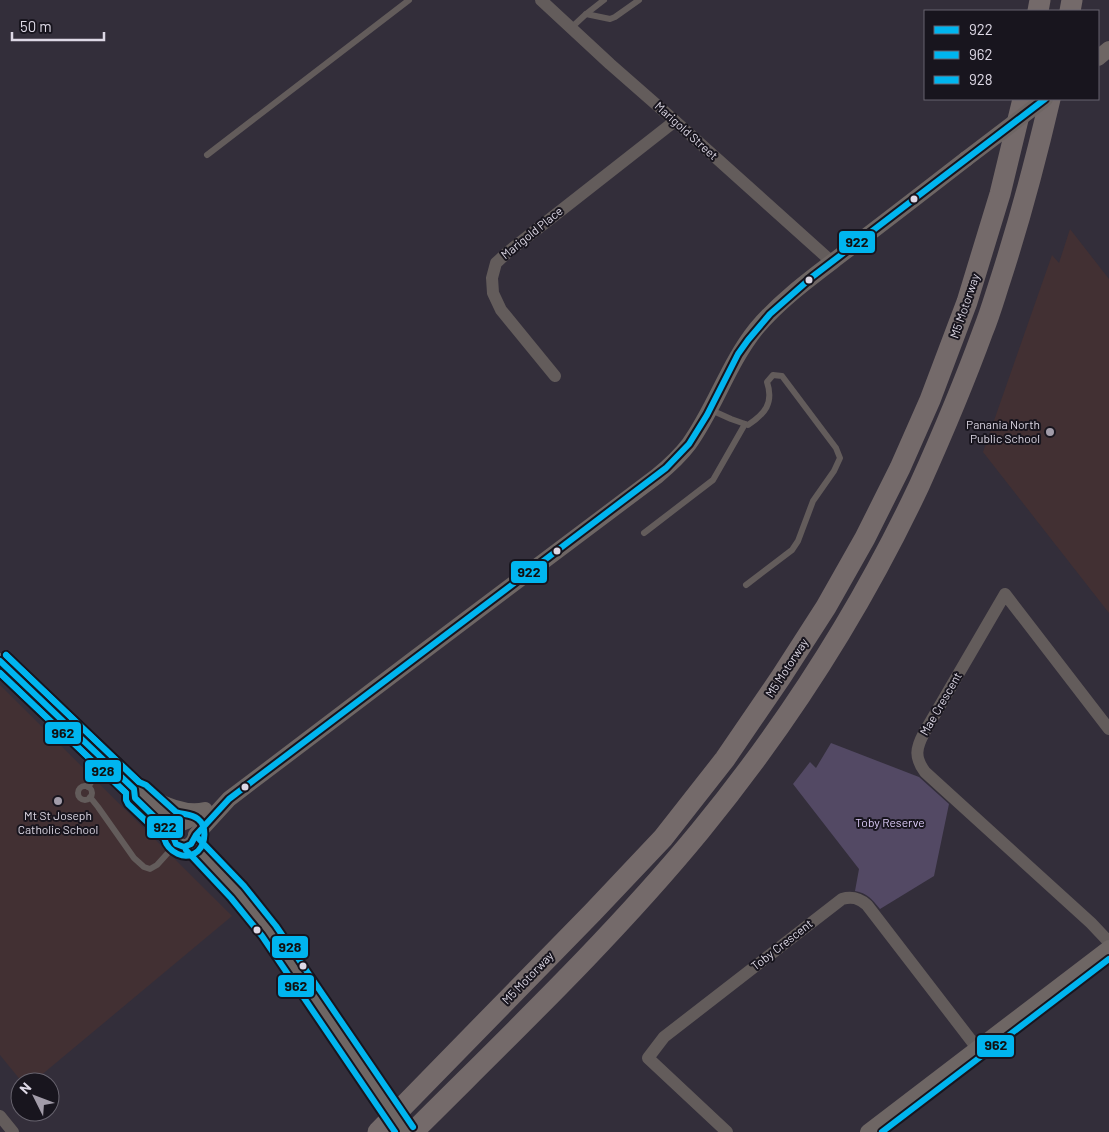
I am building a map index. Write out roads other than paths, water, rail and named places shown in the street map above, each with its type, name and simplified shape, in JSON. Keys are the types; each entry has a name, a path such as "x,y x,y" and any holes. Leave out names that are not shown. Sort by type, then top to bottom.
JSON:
{"highway":[{"name":"M5 Motorway","path":"378,1132 594,912 663,838 725,759 826,607 865,538 900,468 930,400 967,302 1000,194 1023,100"},
{"name":"M5 Motorway","path":"414,1132 605,939 669,869 743,776 785,719 818,667 857,603 887,548 918,487 950,414 984,329 1014,236 1038,152 1050,100"}],"main road":[{"path":"1099,57 1109,49"},
{"path":"0,661 137,791 174,808 192,811 210,809 229,799 657,476 689,444 710,409 735,360 757,328 773,311 832,262 1044,100"},
{"path":"137,791 135,798 178,831 179,846 186,847 229,799"},
{"path":"178,831 202,811"},
{"path":"178,831 193,826 194,839 269,931 406,1132"},
{"path":"868,1132 1109,948"}],"street":[{"name":"Marigold Street","path":"541,0 832,262"},
{"name":"Marigold Place","path":"555,376 501,310 493,293 492,278 496,263 675,121"},
{"name":"Mae Crescent","path":"1109,729 1006,594 924,732 917,749 917,757 925,772 1091,923 1109,942"},
{"name":"Toby Crescent","path":"727,1132 648,1058 664,1037 842,899 856,898 867,905 977,1048"},
{"path":"0,1116 13,1132"}],"lane":[{"path":"207,154 409,0"},
{"path":"571,28 604,0"},
{"path":"586,14 610,19 639,0"},
{"path":"710,409 748,425 760,417 769,403 770,391 767,382 773,375 782,376 836,448 840,458 834,471 813,502 798,541 792,550 746,585"},
{"path":"644,533 713,480 745,424"},
{"path":"88,787 105,761"},
{"path":"84,786 88,787 92,794 85,800 79,795 79,791 84,786"},
{"path":"90,797 134,858 144,867 150,869 157,865 178,831"}],"place":[{"name":"Panania North Public School","path":"1050,432"},
{"name":"Mt St Joseph Catholic School","path":"58,801"}],"park label":[{"name":"Toby Reserve","path":"890,823"}]}
